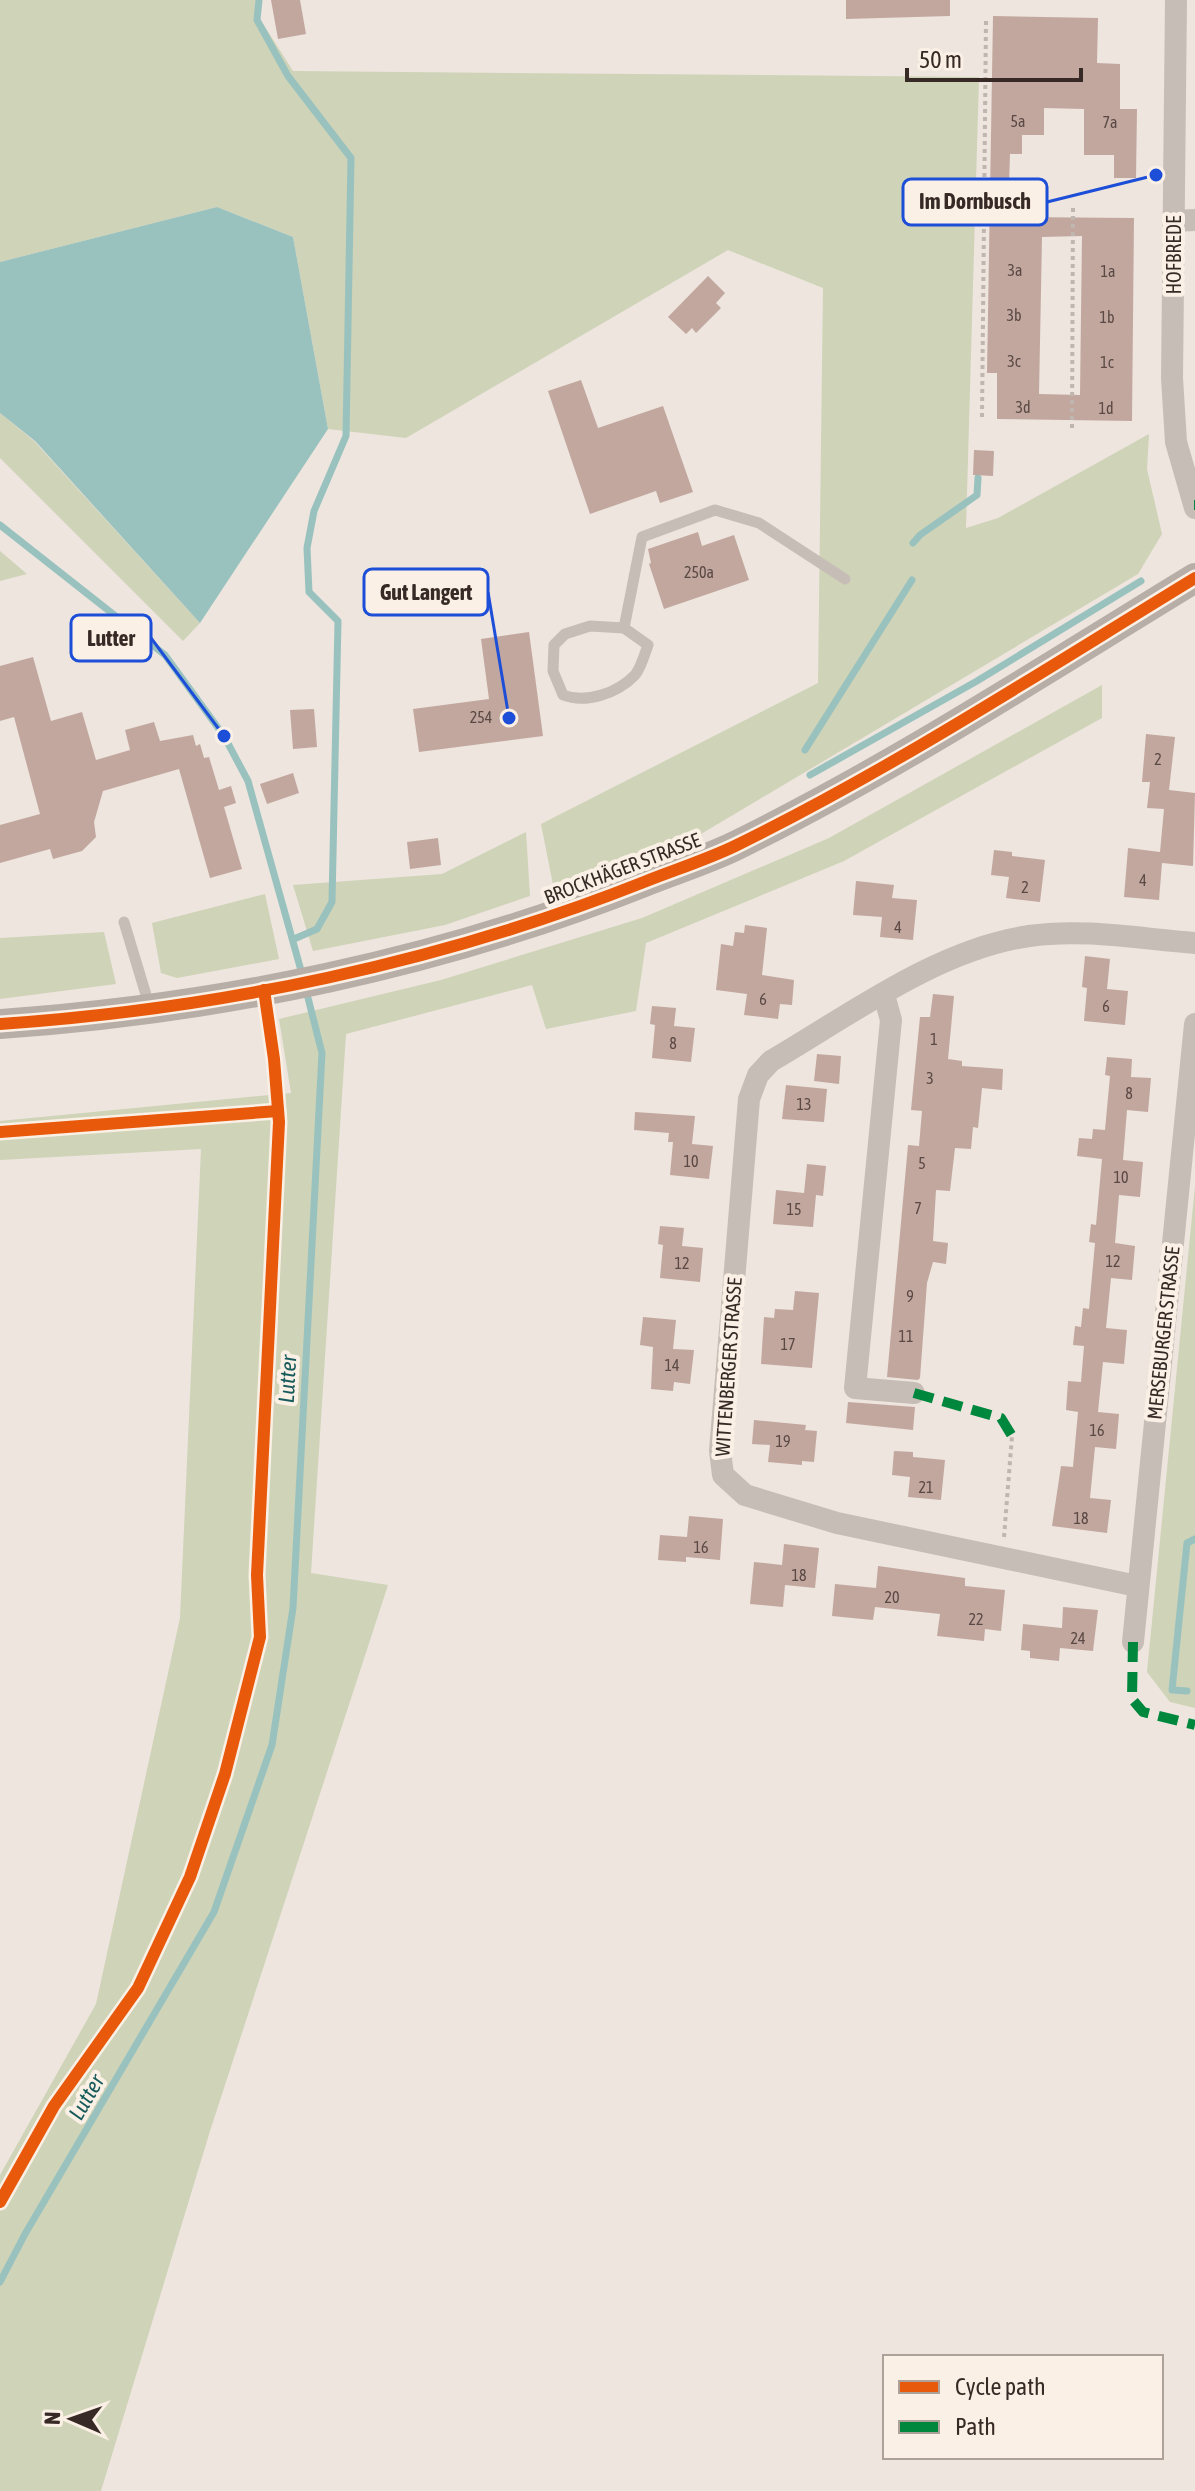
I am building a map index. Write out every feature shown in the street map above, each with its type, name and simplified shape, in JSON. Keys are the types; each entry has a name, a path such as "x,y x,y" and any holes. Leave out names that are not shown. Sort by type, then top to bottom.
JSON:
{"main road":[{"name":"BROCKHÄGER STRASSE","path":"0,1024 151,1008 264,990 361,971 548,918 733,847 875,772 1195,578"}],"street":[{"name":"HOFBREDE","path":"1176,0 1184,220 1172,378 1176,442 1195,508"},
{"name":"WITTENBERGER STRASSE","path":"1137,1586 837,1523 745,1495 723,1475 720,1451 749,1099 758,1075 771,1061 926,970 981,948 1029,936 1076,934 1195,943"},
{"path":"884,995 891,1020 855,1388 914,1393"},
{"name":"MERSEBURGER STRASSE","path":"1133,1642 1195,1024"}],"lane":[{"path":"624,628 642,537 715,510 759,523 845,579"},
{"path":"590,626 624,628 648,645 636,674 603,695 578,701 563,695 553,671 554,645 565,634 590,626"},
{"path":"124,922 151,1008"}],"path":[{"path":"982,417 986,19"},
{"path":"984,210 1018,210 1026,203"},
{"path":"1072,428 1073,204"},
{"path":"1003,1557 1012,1436"}],"green space":[{"path":"0,0 262,0 260,19 293,71 979,77 966,528 998,518 1149,434 1147,469 1162,534 1138,574 696,837 554,890 541,824 818,683 823,288 728,250 406,438 328,429 293,237 217,207 0,262"},
{"path":"0,413 34,441 200,623 183,641 0,458"},
{"path":"0,551 27,574 0,581"},
{"path":"1102,685 1102,718 844,861 646,943 636,1011 546,1029 532,985 346,1034 311,1573 388,1585 210,2131 101,2491 0,2491 0,2175 96,2004 180,1618 201,1149 0,1160 0,1121 291,1093 279,1019 441,980 642,918 829,838"},
{"path":"526,832 530,896 445,925 313,951 293,885 442,874"},
{"path":"265,894 279,959 177,978 161,973 152,923"},
{"path":"104,932 116,984 0,999 0,938"},
{"path":"1195,1186 1195,1708 1170,1702 1147,1672"}],"water":[{"path":"217,207 293,237 328,429 200,623 35,441 0,413 0,262"}],"building":[{"path":"271,0 300,0 306,34 278,39"},
{"path":"846,0 950,0 950,16 846,19"},
{"path":"993,16 1098,18 1097,63 1120,64 1120,109 1137,109 1136,178 1114,178 1114,155 1084,155 1084,109 1044,108 1044,135 1022,135 1022,154 1010,154 1010,217 1134,218 1132,421 997,419 997,373 987,373","holes":["1082,236 1080,395 1039,394 1042,237"]},
{"path":"708,276 725,293 716,303 721,308 696,333 692,328 686,334 668,317"},
{"path":"581,380 598,428 663,406 693,492 660,503 656,491 590,514 548,391"},
{"path":"974,450 994,451 993,476 973,475"},
{"path":"698,532 702,546 734,535 749,580 664,609 649,564 648,549"},
{"path":"529,632 543,736 419,752 413,709 489,699 481,639"},
{"path":"33,657 51,721 82,712 96,760 130,750 125,730 154,722 160,741 193,735 196,746 200,744 204,758 209,757 219,790 231,786 236,803 224,807 242,869 210,878 179,769 103,791 94,822 96,837 82,851 53,859 50,849 0,863 0,825 40,814 14,717 0,721 0,666"},
{"path":"314,709 317,747 293,749 290,710"},
{"path":"1146,734 1175,737 1169,790 1195,793 1193,866 1162,863 1159,900 1124,897 1128,848 1160,852 1164,809 1147,808 1150,782 1142,782"},
{"path":"293,773 299,793 267,804 260,784"},
{"path":"438,838 441,865 410,869 407,842"},
{"path":"994,850 1012,852 1012,856 1045,860 1040,902 1006,898 1009,877 991,875"},
{"path":"856,881 894,885 892,898 917,900 913,940 880,937 882,917 853,915"},
{"path":"745,925 767,928 762,975 794,980 792,1005 780,1004 778,1019 744,1015 747,994 716,990 721,944 733,946 735,932 744,933"},
{"path":"1085,956 1110,959 1107,989 1128,991 1125,1025 1084,1021 1087,988 1082,987"},
{"path":"933,994 954,996 948,1059 962,1061 962,1066 1003,1069 1002,1090 982,1088 978,1128 973,1127 971,1149 955,1148 950,1191 936,1190 933,1241 948,1243 946,1264 933,1262 927,1283 918,1380 887,1377 908,1145 919,1146 922,1111 911,1110 920,1017 930,1017"},
{"path":"652,1006 676,1008 674,1026 695,1028 691,1062 652,1058 655,1025 650,1024"},
{"path":"817,1054 841,1056 839,1084 814,1081"},
{"path":"1107,1057 1132,1059 1131,1077 1151,1078 1148,1112 1127,1110 1123,1160 1143,1162 1140,1197 1119,1195 1115,1243 1135,1246 1132,1280 1111,1278 1106,1328 1127,1330 1124,1364 1103,1362 1098,1412 1119,1414 1116,1449 1095,1447 1090,1498 1111,1500 1107,1533 1052,1526 1061,1466 1073,1467 1078,1412 1066,1410 1068,1381 1081,1382 1084,1346 1073,1345 1075,1326 1081,1327 1083,1308 1089,1309 1095,1243 1089,1242 1091,1224 1096,1225 1102,1159 1077,1156 1079,1138 1092,1139 1093,1129 1105,1130 1110,1076 1105,1075"},
{"path":"786,1085 827,1089 824,1122 782,1119"},
{"path":"635,1112 695,1116 692,1144 713,1146 709,1179 670,1175 673,1142 668,1142 669,1133 634,1130"},
{"path":"807,1164 826,1166 823,1196 816,1195 813,1227 773,1224 776,1190 804,1193"},
{"path":"660,1226 684,1228 682,1246 703,1248 700,1282 660,1278 663,1245 658,1244"},
{"path":"795,1291 819,1293 812,1368 761,1364 764,1317 774,1318 775,1309 793,1310"},
{"path":"643,1317 676,1320 673,1349 694,1350 690,1384 674,1382 673,1391 651,1389 653,1347 640,1345"},
{"path":"848,1402 915,1407 913,1430 846,1423"},
{"path":"754,1420 806,1425 805,1430 817,1431 814,1462 802,1461 802,1465 768,1462 770,1445 752,1444"},
{"path":"894,1451 913,1452 913,1457 945,1460 941,1500 908,1497 910,1477 892,1475"},
{"path":"689,1516 723,1519 720,1560 686,1557 686,1562 658,1560 660,1535 687,1537"},
{"path":"784,1544 819,1548 815,1588 785,1585 783,1607 750,1604 754,1562 782,1565"},
{"path":"878,1566 965,1578 965,1586 1005,1590 1001,1631 985,1629 984,1641 937,1636 940,1614 875,1607 873,1620 832,1616 835,1584 876,1588"},
{"path":"1063,1607 1098,1610 1093,1651 1060,1648 1059,1661 1030,1658 1030,1651 1021,1650 1023,1624 1062,1628"}],"waterway":[{"path":"259,0 257,20 288,76 351,158 346,436 314,511 307,548 309,592 338,621 332,902 317,929 294,939"},
{"path":"913,543 977,495 978,478"},
{"name":"Lutter","path":"0,525 165,655 224,736 248,781 302,974"},
{"path":"805,750 912,580"},
{"path":"810,775 977,681 1141,581"},
{"name":"Lutter","path":"0,2282 214,1912 272,1745 293,1608 322,1053 306,990"},
{"path":"1187,1691 1172,1690 1187,1543 1195,1539"}],"marked path":[{"path":"914,1393 1001,1418 1012,1436"},
{"path":"1133,1642 1132,1699 1143,1712 1195,1725"}],"cycle path":[{"path":"0,1024 164,1007 328,978 408,959 567,911 735,846 794,816 968,717 1195,578"},
{"path":"0,2202 54,2106 138,1988 190,1877 225,1774 260,1637 257,1575 279,1122 264,990"},
{"path":"0,1132 278,1111"}],"place":[{"name":"Im Dornbusch","path":"1156,175"},
{"name":"Gut Langert","path":"509,718"},
{"name":"Lutter","path":"224,736"}]}
